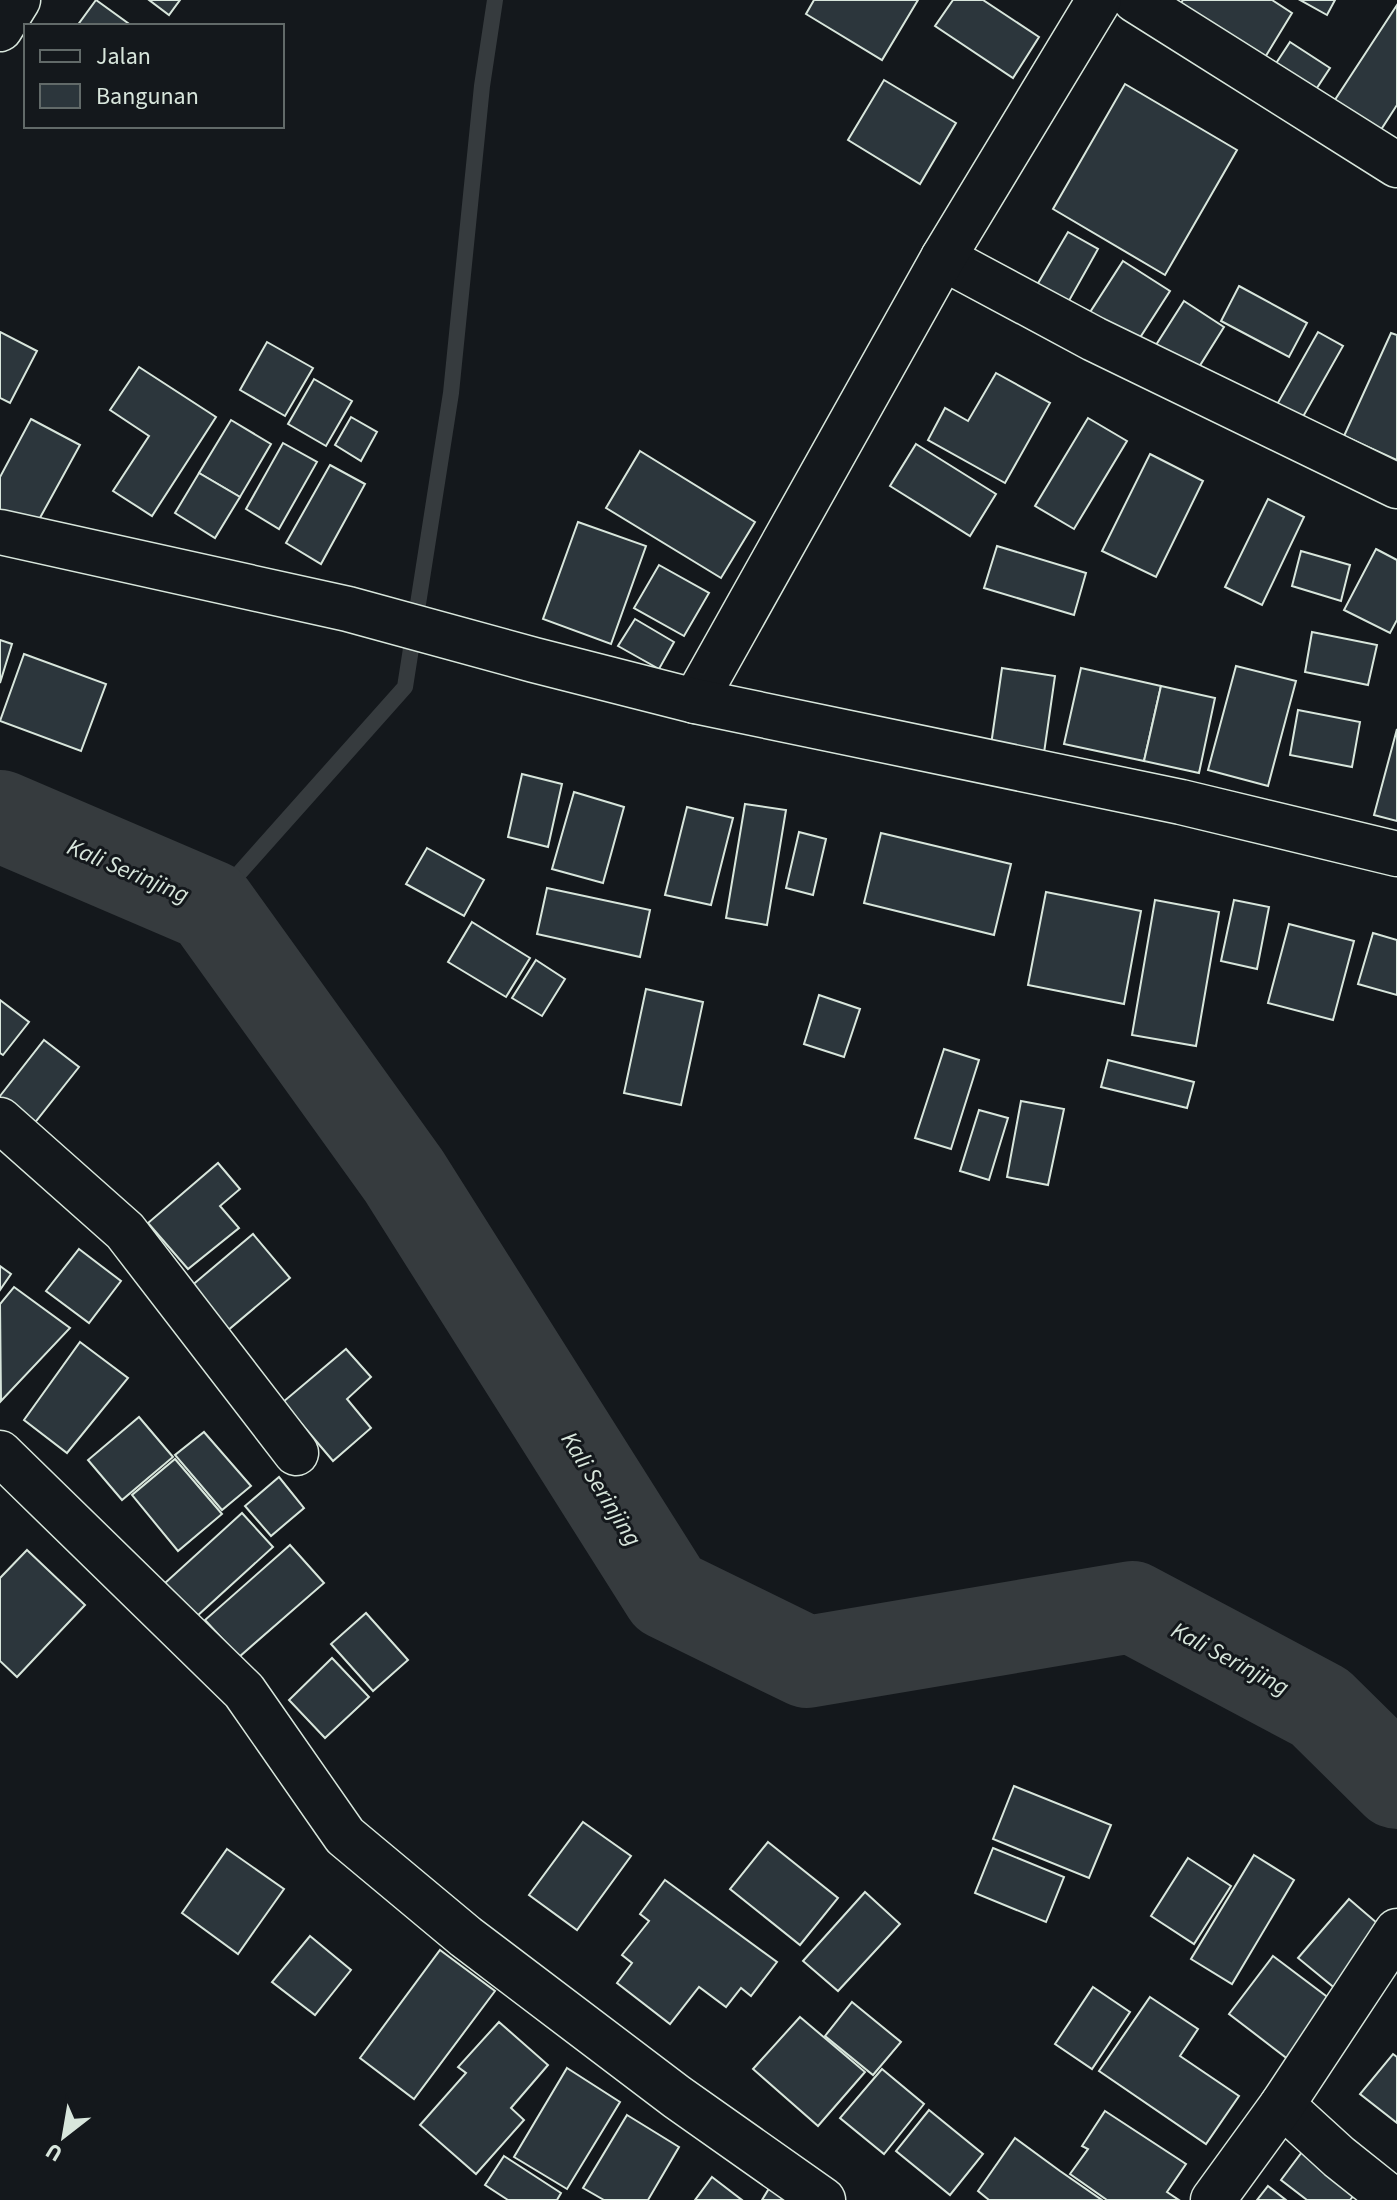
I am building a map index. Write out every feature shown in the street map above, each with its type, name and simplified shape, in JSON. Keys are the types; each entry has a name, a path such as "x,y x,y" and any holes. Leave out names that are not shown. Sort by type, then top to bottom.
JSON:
{"street":[{"path":"0,29 18,0"},
{"path":"695,701 943,258 1099,0"},
{"path":"1135,0 1397,165"},
{"path":"943,258 1094,339 1397,486"},
{"path":"0,532 348,609 695,701 1181,802 1397,854"},
{"path":"0,1120 125,1231 296,1453"},
{"path":"0,1453 244,1691 345,1836 466,1937 677,2097 823,2200"},
{"path":"1213,2200 1282,2105 1397,1931"},
{"path":"1282,2105 1339,2157 1393,2200"}],"building":[{"path":"96,0 129,24 78,24"},
{"path":"149,0 180,0 169,15"},
{"path":"814,0 918,0 882,60 806,14"},
{"path":"953,0 983,0 1039,37 1013,78 935,26"},
{"path":"1183,0 1272,0 1292,13 1261,64 1175,11"},
{"path":"1300,0 1335,0 1327,15"},
{"path":"1397,5 1397,105 1373,142 1327,112"},
{"path":"1290,42 1330,68 1309,100 1269,74"},
{"path":"884,80 956,123 920,184 848,140"},
{"path":"1125,84 1237,150 1165,275 1053,209"},
{"path":"1068,232 1098,249 1061,315 1030,297"},
{"path":"1123,261 1170,291 1132,350 1085,320"},
{"path":"1239,286 1307,323 1289,357 1221,321"},
{"path":"1184,301 1224,327 1189,383 1149,356"},
{"path":"0,332 37,351 10,403 0,398"},
{"path":"1318,332 1343,346 1300,422 1275,408"},
{"path":"1391,333 1397,335 1397,460 1344,436"},
{"path":"267,342 313,368 285,416 240,390"},
{"path":"139,367 216,417 152,516 113,491 149,436 110,410"},
{"path":"996,373 1050,403 1005,483 928,440 945,408 968,421"},
{"path":"314,379 352,401 326,446 288,424"},
{"path":"351,417 377,432 361,461 335,445"},
{"path":"1088,418 1127,441 1074,529 1035,506"},
{"path":"31,419 80,445 30,536 0,519 0,477"},
{"path":"231,420 271,444 240,497 199,473"},
{"path":"283,443 317,462 279,529 246,509"},
{"path":"916,444 996,494 970,536 890,486"},
{"path":"640,451 755,522 721,578 606,508"},
{"path":"1150,454 1203,481 1156,577 1102,551"},
{"path":"330,465 365,484 321,564 286,543"},
{"path":"199,473 240,497 215,538 175,513"},
{"path":"1268,499 1304,517 1262,605 1225,587"},
{"path":"578,522 646,546 611,644 543,619"},
{"path":"997,546 1086,573 1074,615 984,588"},
{"path":"1376,549 1397,560 1397,620 1390,633 1344,610"},
{"path":"1301,551 1350,565 1341,601 1292,586"},
{"path":"659,565 709,593 684,636 634,608"},
{"path":"635,619 674,642 659,669 618,646"},
{"path":"1312,632 1377,645 1368,685 1305,672"},
{"path":"0,640 12,644 0,683"},
{"path":"24,654 106,684 81,751 0,721"},
{"path":"1236,666 1296,681 1268,786 1208,770"},
{"path":"1002,668 1055,676 1043,760 990,752"},
{"path":"1081,668 1161,686 1144,761 1064,744"},
{"path":"1161,686 1215,698 1199,773 1144,761"},
{"path":"1298,710 1360,722 1352,767 1290,755"},
{"path":"1397,729 1397,821 1374,815"},
{"path":"522,774 562,784 548,847 508,837"},
{"path":"574,792 624,807 603,883 552,869"},
{"path":"745,804 786,810 767,925 726,918"},
{"path":"687,807 733,818 711,905 665,895"},
{"path":"799,832 826,839 813,895 786,888"},
{"path":"881,833 1011,864 994,935 864,903"},
{"path":"427,848 484,880 464,916 406,884"},
{"path":"547,888 650,910 640,957 537,934"},
{"path":"1046,892 1141,911 1124,1004 1028,985"},
{"path":"1155,900 1219,912 1196,1046 1132,1035"},
{"path":"1234,900 1269,907 1257,969 1221,961"},
{"path":"472,922 530,958 506,997 448,962"},
{"path":"1289,924 1354,941 1333,1020 1268,1003"},
{"path":"1373,933 1397,940 1397,995 1358,984"},
{"path":"536,960 565,979 542,1016 512,998"},
{"path":"646,989 703,1002 681,1105 624,1093"},
{"path":"819,995 860,1009 844,1057 804,1044"},
{"path":"0,1000 29,1022 3,1055 0,1053"},
{"path":"44,1040 79,1067 29,1130 0,1107 0,1096"},
{"path":"944,1049 979,1060 951,1149 915,1138"},
{"path":"1108,1060 1194,1082 1187,1108 1101,1087"},
{"path":"1021,1101 1064,1109 1048,1185 1007,1177"},
{"path":"979,1110 1008,1118 989,1180 960,1171"},
{"path":"218,1163 240,1189 220,1206 239,1228 188,1269 148,1223"},
{"path":"253,1234 290,1278 227,1331 190,1287"},
{"path":"79,1249 121,1281 89,1323 46,1291"},
{"path":"0,1266 11,1274 0,1290"},
{"path":"14,1287 70,1328 1,1401 0,1304"},
{"path":"80,1342 128,1378 67,1453 24,1420"},
{"path":"346,1349 371,1377 347,1399 371,1428 333,1461 283,1402"},
{"path":"139,1417 173,1457 122,1500 88,1460"},
{"path":"204,1432 251,1486 222,1510 175,1455"},
{"path":"175,1459 222,1514 178,1551 132,1495"},
{"path":"279,1477 304,1508 271,1536 245,1506"},
{"path":"242,1513 273,1547 196,1617 165,1583"},
{"path":"290,1545 324,1583 239,1657 205,1620"},
{"path":"27,1550 85,1605 17,1677 0,1661 0,1578"},
{"path":"366,1613 408,1660 373,1691 331,1644"},
{"path":"332,1658 369,1697 325,1738 289,1700"},
{"path":"1014,1786 1111,1825 1089,1878 993,1839"},
{"path":"583,1822 631,1856 577,1930 529,1895"},
{"path":"768,1842 838,1898 800,1945 730,1889"},
{"path":"993,1848 1064,1877 1046,1922 975,1893"},
{"path":"227,1849 284,1889 238,1954 182,1913"},
{"path":"1254,1855 1294,1880 1232,1984 1191,1959"},
{"path":"1188,1858 1231,1886 1194,1944 1151,1916"},
{"path":"665,1880 777,1962 751,1996 741,1988 726,2007 699,1987 670,2024 617,1983 632,1963 622,1955 649,1921 640,1914"},
{"path":"865,1892 900,1924 838,1991 803,1961"},
{"path":"1349,1899 1391,1935 1342,1994 1298,1958"},
{"path":"310,1936 351,1970 315,2015 272,1982"},
{"path":"440,1950 495,1991 414,2099 360,2058"},
{"path":"1273,1956 1338,2005 1293,2063 1229,2014"},
{"path":"1093,1987 1130,2012 1092,2069 1055,2044"},
{"path":"1150,1997 1198,2029 1180,2056 1239,2096 1206,2144 1099,2071"},
{"path":"852,2002 901,2042 873,2075 825,2036"},
{"path":"800,2017 865,2072 818,2126 753,2069"},
{"path":"499,2022 548,2065 511,2108 524,2120 476,2174 420,2125 466,2073 458,2067"},
{"path":"1393,2054 1397,2057 1397,2123 1360,2094"},
{"path":"567,2068 620,2102 567,2189 514,2157"},
{"path":"882,2069 924,2104 884,2154 840,2118"},
{"path":"929,2110 983,2154 950,2195 896,2151"},
{"path":"1105,2111 1186,2164 1167,2192 1179,2200 1107,2200 1070,2174 1088,2149 1082,2146"},
{"path":"627,2115 679,2147 648,2200 604,2200 583,2188"},
{"path":"1015,2138 1102,2200 989,2200 978,2191"},
{"path":"1308,2144 1362,2185 1350,2200 1307,2200 1281,2180"},
{"path":"504,2156 561,2193 557,2200 508,2200 485,2185"},
{"path":"712,2177 742,2200 695,2200"},
{"path":"776,2177 812,2200 762,2200"},
{"path":"1268,2186 1286,2200 1257,2200"}],"waterway":[{"path":"210,906 405,687 451,393 482,86 495,0"},
{"name":"Kali Serinjing","path":"0,816 210,906 404,1176 668,1594 807,1662 1132,1607 1320,1707 1397,1783"}]}
